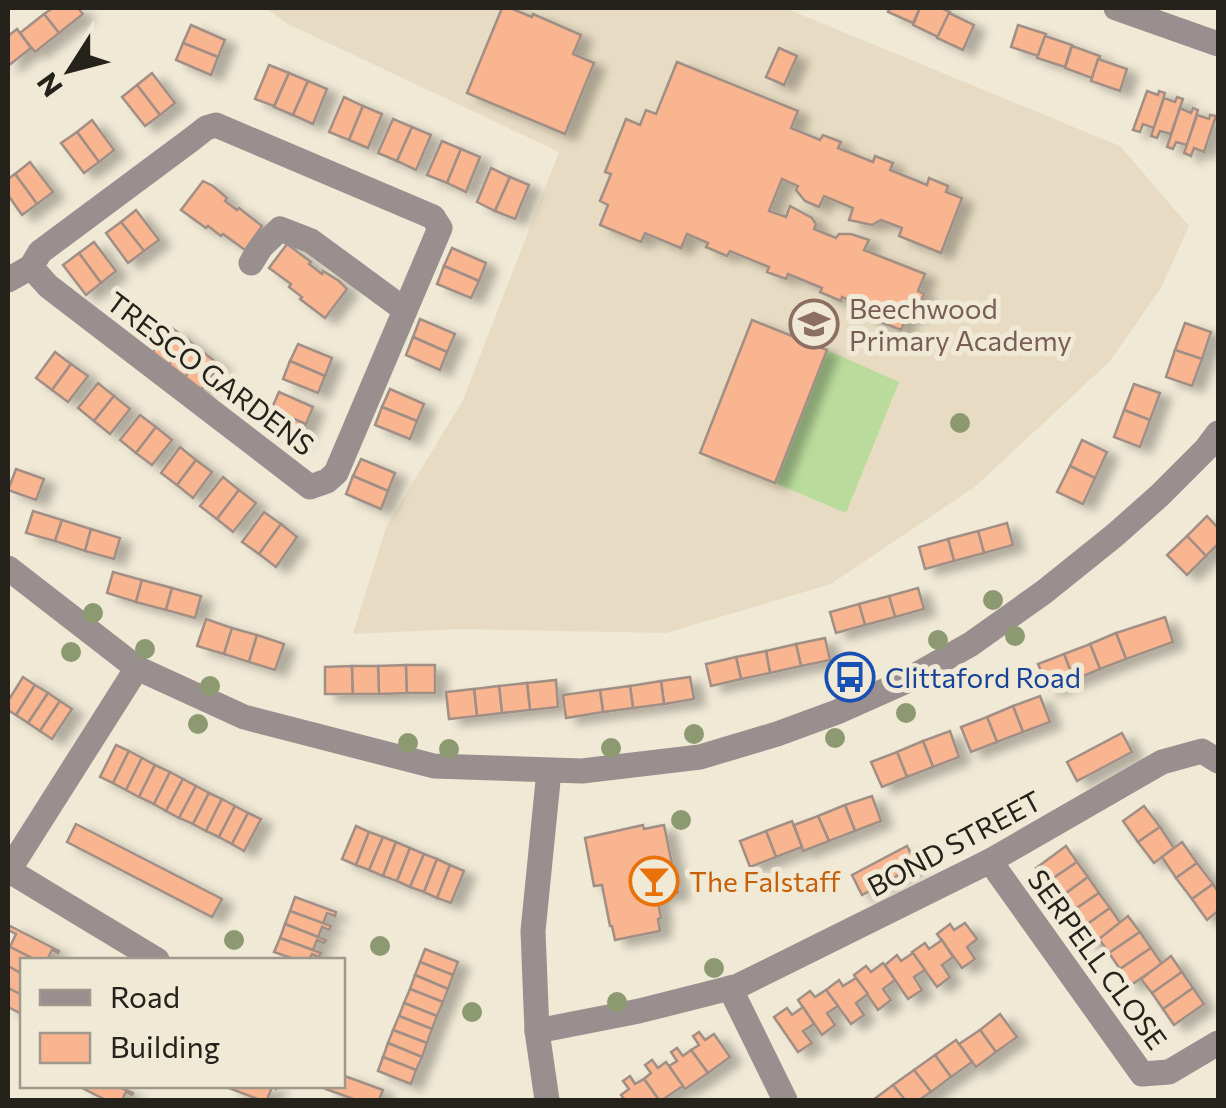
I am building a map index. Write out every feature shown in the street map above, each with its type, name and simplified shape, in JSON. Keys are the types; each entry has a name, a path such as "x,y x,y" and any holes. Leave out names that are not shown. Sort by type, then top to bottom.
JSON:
{"street":[{"path":"1116,8 1218,44"},
{"name":"TRESCO GARDENS","path":"8,280 31,267 40,252 206,128 216,126 434,217 440,228 336,473 310,486 48,286 31,267"},
{"path":"251,263 280,229 311,241 405,310"},
{"path":"8,568 136,668 244,717 434,766 582,771 700,757 837,712 902,684 970,644 1116,535 1218,433"},
{"path":"136,668 8,870 155,958"},
{"name":"BOND STREET","path":"538,1031 639,1012 730,988 990,861 1162,762 1202,751 1218,760"},
{"path":"547,1100 538,1031 533,931 549,772"},
{"name":"SERPELL CLOSE","path":"990,861 1142,1074 1169,1072 1218,1043"},
{"path":"730,988 785,1100"}],"shaded area":[{"name":"Beechwood Primary Academy","path":"266,8 785,8 1120,146 1189,226 1161,288 1110,361 976,486 831,584 666,633 460,629 353,634 386,527 463,400 559,152 288,24"}],"green space":[{"path":"827,350 899,382 846,513 775,483"}],"building":[{"path":"53,8 78,8 83,14 59,33 44,14"},
{"path":"502,8 532,17 533,14 581,35 573,54 594,63 565,134 467,93"},
{"path":"890,8 920,8 913,23 888,12"},
{"path":"920,8 950,12 938,37 913,25"},
{"path":"949,13 974,25 963,50 937,38"},
{"path":"44,14 59,33 35,52 20,33"},
{"path":"191,25 225,40 218,57 183,43"},
{"path":"1018,25 1046,34 1038,56 1011,47"},
{"path":"17,29 31,48 8,66 8,36"},
{"path":"1045,36 1072,45 1065,67 1037,58"},
{"path":"183,43 218,57 211,75 176,60"},
{"path":"1072,46 1100,56 1092,78 1065,68"},
{"path":"779,48 797,56 784,85 766,77"},
{"path":"1098,59 1127,69 1120,91 1091,81"},
{"path":"677,62 798,111 791,128 820,140 823,135 841,142 838,148 873,162 875,156 893,163 890,170 927,185 929,178 948,186 946,192 962,198 941,253 899,236 902,228 881,220 872,225 849,220 853,208 824,196 819,207 805,201 796,190 798,186 782,179 769,211 786,217 790,206 812,218 814,229 836,238 839,234 851,234 869,240 864,250 925,274 918,291 924,294 916,314 909,311 901,330 868,317 870,313 852,306 854,302 842,297 841,301 788,274 786,279 767,272 769,267 730,251 727,256 687,234 681,248 645,233 641,242 600,225 608,205 600,201 611,174 605,172 626,119 640,125 646,110 656,114"},
{"path":"269,65 289,73 274,106 255,99"},
{"path":"152,73 175,103 160,115 137,85"},
{"path":"289,73 308,81 293,115 274,107"},
{"path":"308,81 327,89 313,124 293,115"},
{"path":"137,85 160,115 145,126 122,97"},
{"path":"1147,91 1165,93 1154,128 1143,124 1140,132 1133,130"},
{"path":"344,97 363,106 349,140 329,132"},
{"path":"1177,97 1183,99 1171,134 1160,131 1157,138 1151,136 1164,98 1175,102"},
{"path":"363,106 382,114 368,148 349,140"},
{"path":"1180,108 1191,113 1193,108 1198,110 1187,145 1176,142 1173,149 1167,147"},
{"path":"1197,115 1209,119 1210,115 1216,116 1204,152 1194,148 1191,156 1184,153"},
{"path":"393,119 412,127 397,161 378,153"},
{"path":"92,120 114,150 99,162 77,132"},
{"path":"412,127 431,135 416,170 397,161"},
{"path":"77,132 99,162 84,173 61,143"},
{"path":"442,141 461,149 447,183 427,175"},
{"path":"461,149 480,157 466,192 447,183"},
{"path":"30,162 53,192 37,204 15,174"},
{"path":"491,168 510,177 495,211 477,202"},
{"path":"15,174 37,204 22,215 8,195 8,179"},
{"path":"510,177 529,185 515,219 495,211"},
{"path":"203,181 262,226 245,250 181,210"},
{"path":"136,210 159,240 144,251 121,222"},
{"path":"121,222 144,251 128,263 106,233"},
{"path":"94,242 116,271 101,283 79,253"},
{"path":"287,244 347,289 325,318 269,268"},
{"path":"452,248 486,263 479,281 444,266"},
{"path":"79,253 101,283 86,295 63,265"},
{"path":"444,266 479,281 471,298 437,284"},
{"path":"420,319 455,334 447,352 413,337"},
{"path":"752,320 827,350 775,483 700,453"},
{"path":"1185,323 1211,332 1202,359 1175,350"},
{"path":"172,328 188,340 168,366 152,353"},
{"path":"413,337 447,352 440,370 406,355"},
{"path":"188,340 204,353 184,378 168,366"},
{"path":"298,344 332,358 325,376 290,361"},
{"path":"1175,350 1202,359 1192,386 1166,377"},
{"path":"55,352 71,364 52,390 36,378"},
{"path":"204,353 220,365 201,390 184,378"},
{"path":"290,361 325,376 318,393 283,379"},
{"path":"71,364 88,376 68,402 52,390"},
{"path":"98,383 114,396 94,421 78,408"},
{"path":"1134,384 1160,393 1150,420 1124,410"},
{"path":"390,389 424,404 417,421 382,407"},
{"path":"279,392 313,407 306,424 271,410"},
{"path":"114,396 130,409 110,434 94,421"},
{"path":"382,407 417,421 410,439 375,425"},
{"path":"271,410 306,424 298,442 264,427"},
{"path":"1124,410 1150,420 1140,447 1114,437"},
{"path":"140,415 156,427 136,453 120,440"},
{"path":"156,427 172,440 152,465 136,453"},
{"path":"1082,440 1107,452 1095,478 1070,466"},
{"path":"180,447 196,460 177,485 161,473"},
{"path":"361,459 395,473 388,491 353,476"},
{"path":"196,460 212,472 193,498 177,485"},
{"path":"1070,466 1095,478 1083,504 1057,492"},
{"path":"16,469 44,479 36,500 8,490"},
{"path":"353,476 388,491 381,509 346,494"},
{"path":"223,477 239,490 217,519 200,506"},
{"path":"239,490 256,503 233,532 217,519"},
{"path":"33,511 62,520 55,541 26,533"},
{"path":"264,512 281,524 259,554 242,542"},
{"path":"1207,516 1218,528 1218,544 1206,556 1187,536"},
{"path":"62,520 91,529 85,551 55,541"},
{"path":"1007,523 1013,545 984,553 978,531"},
{"path":"281,524 297,537 276,567 259,554"},
{"path":"91,529 120,538 114,559 85,551"},
{"path":"978,531 984,553 954,561 948,539"},
{"path":"1187,536 1206,556 1187,575 1167,555"},
{"path":"948,539 954,561 925,569 919,547"},
{"path":"113,572 142,580 136,602 107,593"},
{"path":"142,580 172,588 166,610 136,602"},
{"path":"172,588 201,596 195,618 166,610"},
{"path":"918,588 924,609 895,617 889,596"},
{"path":"889,596 895,617 865,625 859,604"},
{"path":"859,604 865,625 836,633 830,612"},
{"path":"1165,617 1173,642 1126,659 1116,633"},
{"path":"206,619 232,628 224,654 197,646"},
{"path":"232,628 257,635 249,662 224,654"},
{"path":"1116,633 1126,659 1100,669 1090,644"},
{"path":"257,635 284,644 275,670 249,662"},
{"path":"825,638 830,660 801,666 796,644"},
{"path":"796,644 801,666 770,673 766,651"},
{"path":"1090,644 1100,669 1074,680 1064,654"},
{"path":"766,651 770,673 741,679 736,657"},
{"path":"1064,654 1074,680 1049,690 1038,664"},
{"path":"736,657 741,679 711,686 706,664"},
{"path":"406,665 407,693 379,694 378,666"},
{"path":"406,665 435,665 435,693 407,693"},
{"path":"352,666 353,694 325,694 325,667"},
{"path":"352,666 378,666 379,694 353,694"},
{"path":"23,677 35,685 16,715 8,710 8,701"},
{"path":"690,677 694,699 664,704 661,681"},
{"path":"556,680 558,707 530,710 527,683"},
{"path":"661,681 664,704 633,708 630,686"},
{"path":"527,683 530,710 502,713 499,686"},
{"path":"35,685 48,693 28,723 16,715"},
{"path":"499,686 502,713 477,716 474,689"},
{"path":"630,686 633,708 603,712 600,690"},
{"path":"474,689 477,716 449,719 446,692"},
{"path":"600,690 603,712 566,718 563,695"},
{"path":"48,693 60,701 40,731 28,723"},
{"path":"1040,696 1050,722 1023,732 1013,706"},
{"path":"60,701 72,709 52,739 40,731"},
{"path":"1013,706 1023,732 997,742 987,717"},
{"path":"987,717 997,742 971,752 961,727"},
{"path":"950,731 959,757 933,767 923,741"},
{"path":"1122,733 1132,752 1077,781 1067,762"},
{"path":"923,741 933,767 907,777 897,752"},
{"path":"116,745 129,751 113,783 100,777"},
{"path":"129,751 142,758 126,790 113,783"},
{"path":"897,752 907,777 882,787 871,762"},
{"path":"142,758 155,765 139,797 126,790"},
{"path":"155,765 170,772 154,804 139,797"},
{"path":"170,772 183,779 166,811 154,804"},
{"path":"183,779 196,786 179,818 166,811"},
{"path":"196,786 209,793 193,824 179,818"},
{"path":"209,793 222,799 206,831 193,824"},
{"path":"872,796 881,821 855,831 845,805"},
{"path":"222,799 235,806 219,837 206,831"},
{"path":"845,805 855,831 829,841 818,816"},
{"path":"235,806 248,813 232,844 219,837"},
{"path":"1144,806 1160,827 1138,842 1123,821"},
{"path":"248,813 261,819 244,851 232,844"},
{"path":"818,816 829,841 803,851 794,825"},
{"path":"792,821 802,847 776,857 766,831"},
{"path":"76,824 222,899 212,917 67,842"},
{"path":"643,825 644,829 664,825 678,893 657,897 660,931 615,940 602,885 594,886 585,838"},
{"path":"356,826 369,832 356,865 342,859"},
{"path":"1160,827 1174,848 1154,863 1138,842"},
{"path":"766,831 776,857 750,867 740,841"},
{"path":"369,832 383,837 369,870 356,865"},
{"path":"383,837 396,842 383,876 369,870"},
{"path":"396,842 410,848 397,881 383,876"},
{"path":"1182,842 1197,863 1176,878 1162,857"},
{"path":"907,846 917,865 862,895 852,875"},
{"path":"1066,846 1077,862 1046,883 1036,868"},
{"path":"410,848 424,854 410,887 397,881"},
{"path":"424,854 437,859 424,892 410,887"},
{"path":"437,859 450,865 437,898 424,892"},
{"path":"1077,862 1088,877 1058,899 1046,883"},
{"path":"1197,863 1213,884 1192,899 1176,878"},
{"path":"450,865 464,871 451,903 437,898"},
{"path":"1088,877 1099,893 1068,914 1058,899"},
{"path":"1213,884 1218,892 1218,911 1207,920 1192,899"},
{"path":"1099,893 1110,908 1079,930 1068,914"},
{"path":"295,897 336,912 335,916 327,913 323,924 290,911"},
{"path":"1110,908 1121,924 1090,945 1079,930"},
{"path":"290,911 331,926 329,930 322,927 318,937 285,924"},
{"path":"1128,916 1140,932 1109,953 1099,939"},
{"path":"965,923 977,939 967,947 975,959 962,968 937,934 950,924 954,930"},
{"path":"285,924 326,940 317,940 313,950 280,938"},
{"path":"10,926 59,951 52,950 48,958 32,958 10,947 16,934 8,930"},
{"path":"1140,932 1151,948 1120,969 1109,953"},
{"path":"280,938 321,953 319,957 312,954 310,958 291,958 274,952"},
{"path":"942,940 953,957 942,965 950,977 937,987 912,952 925,943 929,949"},
{"path":"8,946 32,958 20,958 20,973 8,966"},
{"path":"1151,948 1162,964 1131,985 1120,969"},
{"path":"425,949 458,962 453,975 420,962"},
{"path":"913,953 925,970 914,977 922,990 908,999 885,965 897,955 901,961"},
{"path":"1171,956 1182,972 1152,993 1141,979"},
{"path":"420,962 453,975 448,989 415,975"},
{"path":"883,963 895,980 883,989 891,1000 878,1010 854,975 866,966 871,972"},
{"path":"8,966 20,973 20,994 8,988"},
{"path":"1182,972 1193,988 1163,1009 1152,993"},
{"path":"415,975 448,989 443,1002 410,989"},
{"path":"856,978 868,994 856,1003 864,1015 851,1024 826,990 839,980 843,986"},
{"path":"8,988 20,994 20,1013 8,1007"},
{"path":"1193,988 1204,1004 1174,1025 1163,1009"},
{"path":"410,989 443,1002 437,1016 404,1003"},
{"path":"826,990 838,1006 827,1013 835,1025 822,1035 798,1000 810,991 815,997"},
{"path":"404,1003 437,1016 432,1029 399,1016"},
{"path":"803,1007 814,1024 803,1031 812,1043 798,1052 774,1017 787,1008 792,1015"},
{"path":"1000,1014 1017,1037 996,1052 980,1030"},
{"path":"399,1016 432,1029 427,1043 393,1030"},
{"path":"393,1030 427,1043 422,1057 388,1043"},
{"path":"980,1030 996,1052 976,1067 959,1044"},
{"path":"699,1032 705,1040 714,1034 730,1057 708,1073 691,1050 699,1045 693,1036"},
{"path":"956,1040 972,1062 951,1077 935,1055"},
{"path":"388,1043 422,1057 416,1070 383,1057"},
{"path":"677,1048 683,1056 691,1050 708,1073 685,1089 669,1066 677,1061 671,1052"},
{"path":"935,1055 951,1077 931,1092 914,1070"},
{"path":"383,1057 416,1070 411,1084 378,1071"},
{"path":"652,1060 658,1068 666,1062 683,1086 662,1100 644,1079 651,1073 645,1065"},
{"path":"914,1070 931,1092 919,1100 905,1100 893,1085"},
{"path":"345,1076 383,1090 379,1100 356,1100 326,1089 345,1088"},
{"path":"630,1076 635,1084 644,1079 659,1100 625,1100 621,1095 629,1089 623,1081"},
{"path":"893,1085 905,1100 873,1100"},
{"path":"122,1088 133,1093 126,1092 122,1100 106,1100 84,1089"},
{"path":"229,1088 272,1088 267,1100"}],"place":[{"name":"Beechwood Primary Academy","path":"814,324"},
{"name":"Clittaford Road","path":"850,677"},
{"name":"The Falstaff","path":"654,881"}]}
